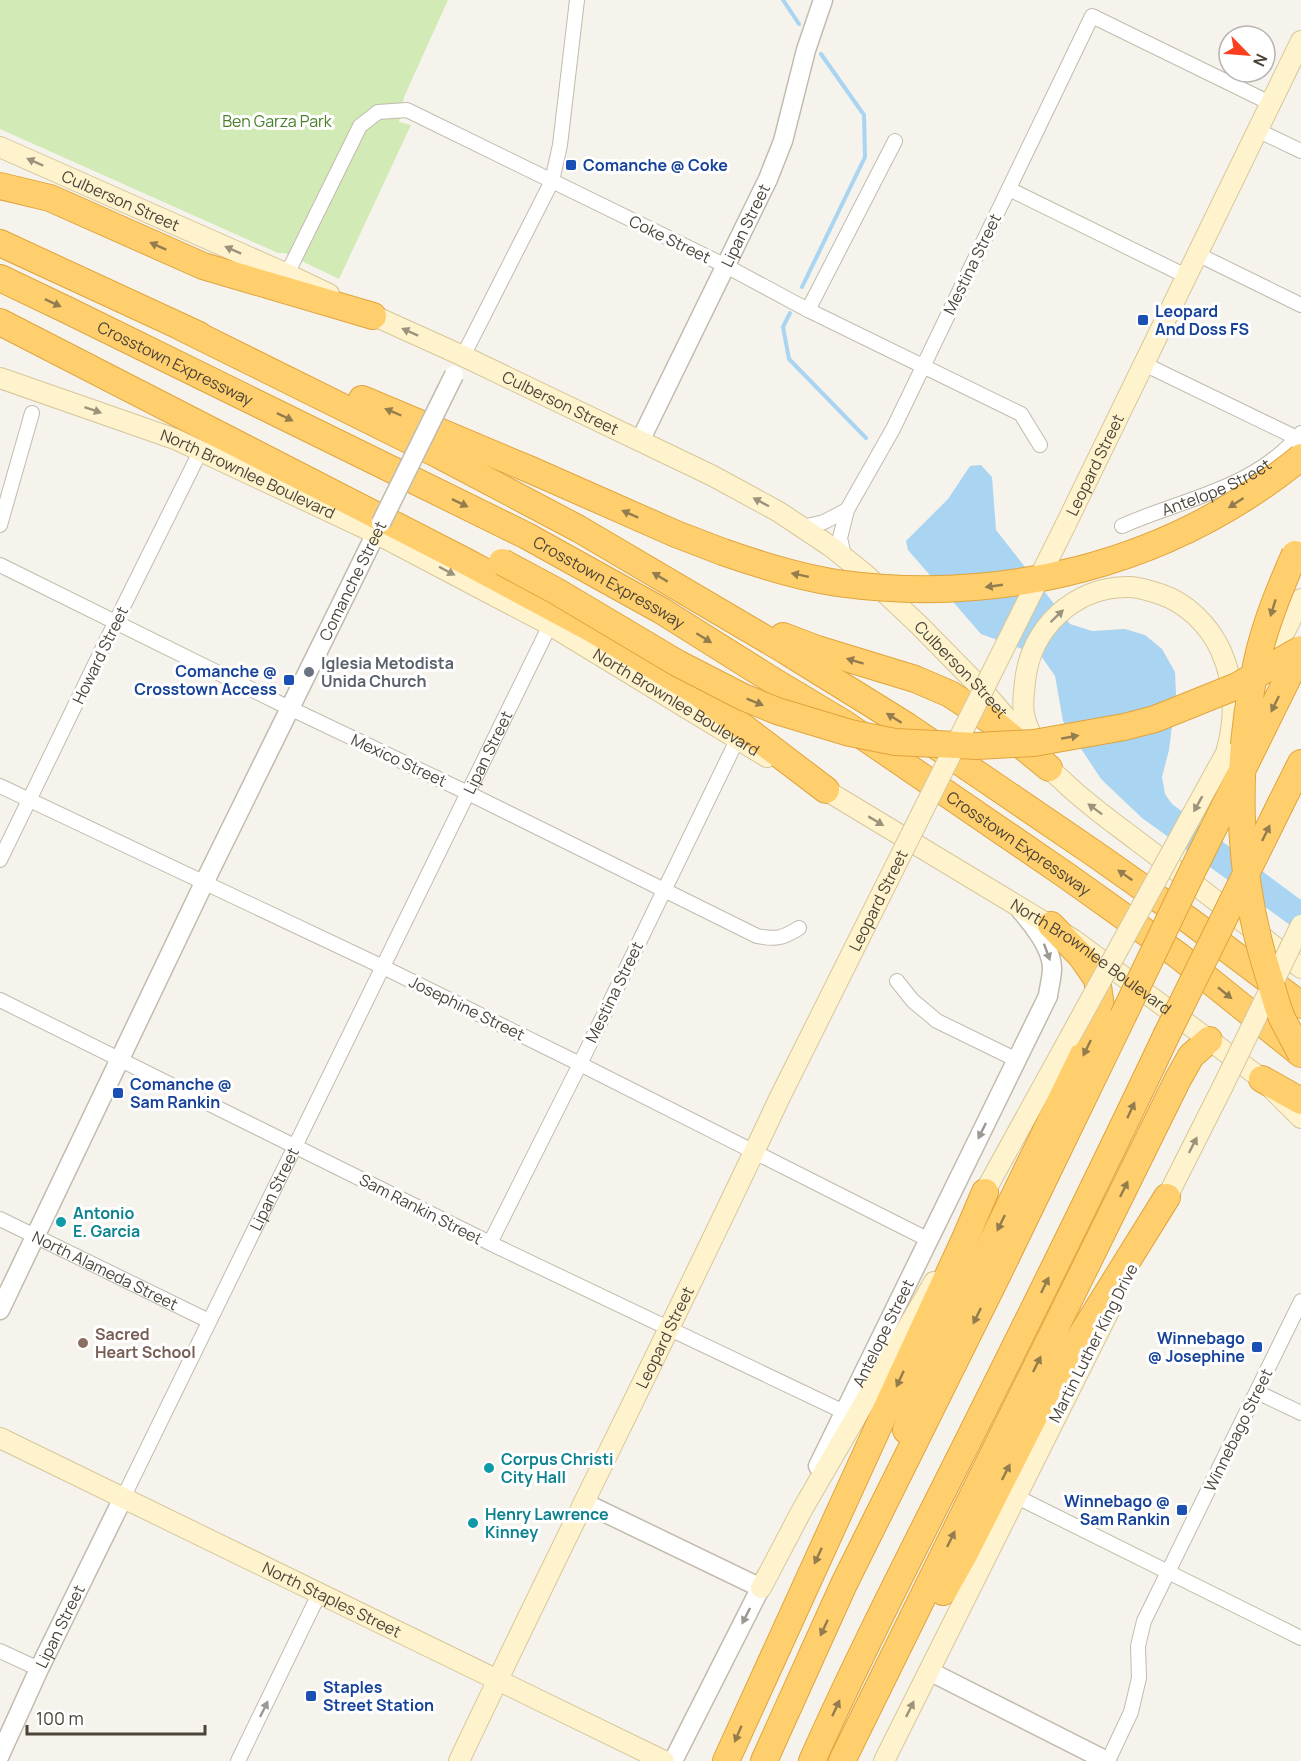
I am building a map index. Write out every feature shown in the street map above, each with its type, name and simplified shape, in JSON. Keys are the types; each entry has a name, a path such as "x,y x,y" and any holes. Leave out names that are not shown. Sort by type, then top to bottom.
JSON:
{"highway":[{"path":"0,186 50,198 203,266 373,316"},
{"path":"0,243 183,328 300,373 676,534 763,566 836,583 941,590 988,587 1069,573 1151,546 1187,531 1228,509 1281,474 1300,443"},
{"name":"Crosstown Expressway","path":"0,279 527,536 662,612 845,724 1179,956 1301,1054"},
{"path":"0,322 592,629 698,692 826,790"},
{"name":"Crosstown Expressway","path":"183,328 441,456 569,524 786,651 907,726 1190,921 1301,1005"},
{"path":"66,355 502,562 676,663 743,697 777,711 850,733 895,742 977,746 1034,743 1124,727 1155,719 1237,686 1301,650"},
{"path":"1301,542 1276,599 1257,659 1244,735 1241,820 1248,894 1258,943 1282,1017 1301,1054"},
{"path":"728,618 817,649 915,679 950,694 993,722 1049,768"},
{"path":"764,1761 867,1538 1034,1201 1301,650"},
{"path":"812,1761 896,1581 1002,1373 1301,763"},
{"path":"1281,802 1301,779"},
{"path":"867,1538 919,1392 1094,1032 1101,1007 1097,979 1081,956 1051,926"},
{"path":"843,1761 1178,1079 1191,1056 1209,1040"},
{"path":"1262,1079 1301,1101"},
{"path":"726,1761 985,1192"},
{"path":"843,1761 965,1553 1049,1387 1167,1197"}],"main road":[{"name":"Leopard Street","path":"459,1761 670,1329 779,1099 1065,526 1301,41"},
{"name":"Culberson Street","path":"0,147 287,274 463,356 732,486 779,512 844,556 920,626 979,686 1049,768"},
{"name":"North Brownlee Boulevard","path":"0,378 175,439 379,529 550,626 1074,940 1262,1079 1301,1118"},
{"path":"1226,753 1234,704 1230,674 1209,631 1197,616 1184,606 1169,597 1142,589 1129,587 1097,591 1079,599 1046,627 1027,665 1023,701 1024,715 1049,768 1084,801 1243,920 1301,968"},
{"path":"761,1588 802,1510 985,1192 1226,753 1301,599"},
{"name":"Martin Luther King Drive","path":"884,1761 1015,1496 1223,1086 1301,925"},
{"path":"1259,1012 1301,943"},
{"name":"North Staples Street","path":"0,1438 664,1761"}],"street":[{"name":"Comanche Street","path":"0,1310 204,883 463,356 552,181 560,145 577,0"},
{"name":"Lipan Street","path":"640,441 768,179 783,141 806,50 823,0"},
{"name":"Mestina Street","path":"844,556 840,538 847,510 892,429 1092,16 1270,103"},
{"name":"Coke Street","path":"287,274 360,126 378,112 407,110 1021,414 1040,445"},
{"path":"1257,130 1301,151"},
{"path":"808,310 895,141"},
{"path":"1009,189 1186,276"},
{"path":"1197,254 1301,305"},
{"path":"1144,364 1300,443"},
{"path":"0,525 7,474 32,413"},
{"name":"Antelope Street","path":"1122,526 1153,512 1207,496 1231,486 1300,443"},
{"name":"Howard Street","path":"0,860 201,450"},
{"path":"803,527 824,522 847,510"},
{"name":"Mexico Street","path":"0,565 290,709 468,792 758,936 771,939 783,937 799,928"},
{"name":"Lipan Street","path":"0,1755 39,1669 550,626"},
{"name":"Mestina Street","path":"490,1243 580,1064 737,740"},
{"name":"Josephine Street","path":"0,786 383,967 929,1240"},
{"name":"Antelope Street","path":"673,1761 761,1588 844,1412 1048,996 1052,966 1035,927 1015,904"},
{"path":"897,981 913,1001 937,1021 1017,1060"},
{"name":"Sam Rankin Street","path":"0,1000 490,1243 844,1412"},
{"name":"North Alameda Street","path":"0,1219 210,1321"},
{"name":"Winnebago Street","path":"1108,1761 1131,1712 1139,1678 1138,1646 1144,1621 1301,1301"},
{"path":"1257,1392 1301,1413"},
{"path":"1015,1496 1301,1638"},
{"path":"585,1503 761,1588"},
{"path":"238,1761 319,1594"},
{"path":"0,1651 39,1669"},
{"path":"929,1671 1108,1761"}],"green space":[{"name":"Ben Garza Park","path":"0,0 448,0 404,97 399,122 411,125 339,279 285,253 278,253 0,129"}],"water":[{"path":"981,465 992,477 996,530 1070,624 1092,631 1125,629 1145,635 1162,649 1175,672 1176,694 1169,750 1162,777 1165,794 1172,804 1301,900 1301,933 1142,818 1101,779 1063,721 1055,676 1041,656 981,634 908,550 906,541 948,499 970,466"}],"waterway":[{"path":"783,0 799,24"},
{"path":"802,287 865,157 864,115 821,54"},
{"path":"790,313 783,327 789,359 866,438"}],"place":[{"name":"Comanche @ Coke","path":"571,165"},
{"name":"Leopard And Doss FS","path":"1143,320"},
{"name":"Iglesia Metodista Unida Church","path":"309,672"},
{"name":"Comanche @ Crosstown Access","path":"289,680"},
{"name":"Comanche @ Sam Rankin","path":"118,1093"},
{"name":"Antonio E. Garcia","path":"61,1222"},
{"name":"Sacred Heart School","path":"83,1343"},
{"name":"Winnebago @ Josephine","path":"1257,1347"},
{"name":"Corpus Christi City Hall","path":"489,1468"},
{"name":"Winnebago @ Sam Rankin","path":"1182,1510"},
{"name":"Henry Lawrence Kinney","path":"473,1523"},
{"name":"Staples Street Station","path":"311,1696"}]}
